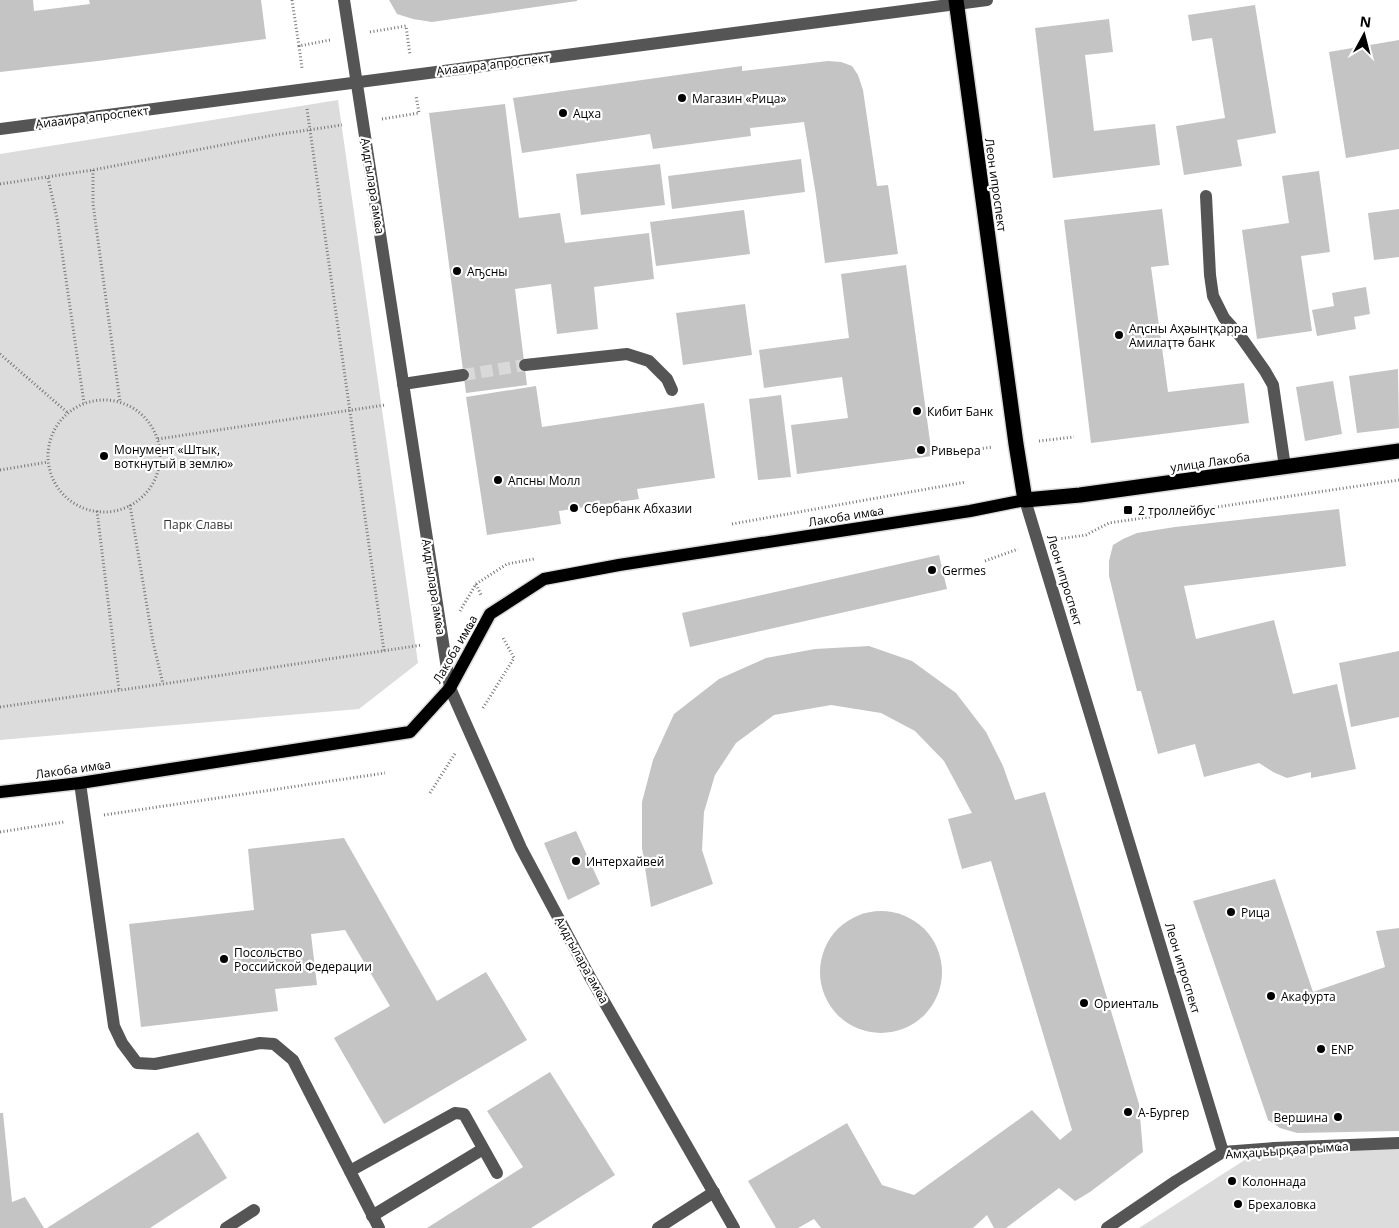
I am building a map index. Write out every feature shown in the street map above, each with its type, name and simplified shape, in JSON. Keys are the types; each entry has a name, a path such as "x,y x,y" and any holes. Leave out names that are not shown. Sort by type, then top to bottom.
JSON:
{"highway":[{"name":"Леон ипроспект","path":"956,2 1025,500"},
{"name":"улица Лакоба","path":"1025,500 1080,495 1399,452"}],"main road":[{"name":"Лакоба имҩа","path":"0,792 80,783 410,732 450,688 490,614 544,579 619,565 970,511 1025,500"}],"street":[{"name":"Аидгылара амҩа","path":"344,0 450,688 521,848 590,977 734,1228"},
{"name":"Аиааира апроспект","path":"0,129 956,2 987,0"},
{"path":"1206,196 1210,275 1213,296 1224,318 1242,337 1273,385 1285,467"},
{"path":"525,366 627,354 649,361 667,379 672,390"},
{"path":"403,384 463,375"},
{"name":"Леон ипроспект","path":"1025,500 1223,1152"},
{"path":"80,783 114,1026 122,1043 137,1063 155,1064 260,1043 274,1044 293,1060 379,1228"},
{"path":"350,1172 456,1113 464,1114 497,1173"},
{"name":"Амҳаџьырқәа рымҩа","path":"1107,1228 1223,1152 1399,1143"},
{"path":"372,1216 483,1149"},
{"path":"658,1228 714,1192"},
{"path":"226,1228 254,1210"}],"path":[{"path":"298,46 384,651"},
{"path":"0,184 93,170 274,135"},
{"path":"93,170 93,204 120,402"},
{"path":"48,178 57,218 84,403"},
{"path":"0,354 68,413"},
{"path":"102,400 120,402 136,410 150,423 158,439 160,458 157,476 147,492 130,505 116,511 97,511 79,506 64,495 54,480 48,462 50,444 56,427 68,413 84,403 102,400"},
{"path":"158,439 406,402"},
{"path":"0,470 48,462"},
{"path":"1086,535 1109,523 1399,480"},
{"path":"130,505 153,642 163,684"},
{"path":"97,511 119,690"},
{"path":"0,707 443,642"},
{"path":"0,832 385,773"}],"green space":[{"name":"Парк Славы","path":"338,100 418,663 359,709 0,740 0,154"},
{"path":"1399,1149 1399,1228 1139,1228 1257,1152"}],"building":[{"path":"0,0 33,0 34,11 90,4 89,0 261,0 266,39 0,72"},
{"path":"389,0 577,1 432,22 397,14"},
{"path":"1255,5 1276,133 1237,140 1242,166 1184,175 1176,126 1225,118 1212,38 1192,41 1188,15"},
{"path":"1109,19 1113,52 1085,55 1094,131 1155,124 1160,165 1053,178 1035,28"},
{"path":"1399,40 1399,149 1346,158 1329,52"},
{"path":"828,61 841,62 852,66 858,75 863,90 877,186 888,185 898,254 825,263 804,122 750,128 751,136 653,149 650,134 522,153 513,98 742,66 742,71"},
{"path":"505,104 519,218 560,213 565,243 649,233 654,279 594,287 598,329 557,334 551,284 515,289 527,385 466,393 429,113"},
{"path":"801,159 805,192 672,209 668,176"},
{"path":"660,164 665,205 581,215 576,174"},
{"path":"1319,171 1330,252 1301,256 1312,331 1257,339 1242,230 1289,223 1282,176"},
{"name":"Аԥсны Аҳәынҭқарра Амилаҭтә банк","path":"1162,209 1169,265 1151,267 1168,392 1244,383 1249,423 1091,443 1064,220"},
{"path":"1399,209 1399,257 1374,260 1368,213"},
{"path":"744,210 750,254 656,266 650,222"},
{"path":"906,265 932,456 797,474 791,425 848,418 842,377 764,388 759,350 849,338 841,274"},
{"path":"1366,287 1370,314 1354,317 1356,329 1317,336 1312,310 1334,306 1332,293"},
{"path":"745,304 752,355 683,365 676,313"},
{"path":"1398,369 1399,428 1357,433 1349,376"},
{"path":"1333,381 1342,434 1305,441 1296,387"},
{"path":"536,386 542,427 704,403 715,478 637,489 639,499 559,511 561,524 487,535 466,397"},
{"path":"781,395 791,477 758,480 749,399"},
{"path":"1339,509 1346,566 1184,586 1196,639 1274,620 1293,694 1337,684 1356,769 1311,778 1311,772 1287,778 1259,763 1204,777 1195,744 1158,754 1141,691 1137,691 1109,576 1109,561 1113,545 1137,533"},
{"path":"939,555 947,589 690,647 682,613"},
{"path":"869,646 912,661 956,693 986,732 1003,766 1015,800 1045,792 1139,1104 1143,1152 1075,1201 1059,1188 1006,1228 994,1228 987,1215 973,1228 821,1228 814,1219 798,1228 776,1228 748,1181 847,1123 882,1185 914,1195 1032,1110 1060,1140 1072,1130 991,861 962,869 948,819 972,813 944,761 915,731 881,713 831,705 774,715 736,743 715,775 704,812 702,850 713,884 651,907 642,848 642,802 653,760 674,714 719,679 766,658 815,649"},
{"path":"1399,651 1399,717 1351,727 1339,663"},
{"path":"576,831 600,884 568,900 544,843"},
{"name":"Посольство Российской Федерации","path":"344,838 437,1001 486,972 527,1040 384,1124 334,1038 390,1006 345,930 311,934 317,985 275,989 278,1011 141,1027 129,924 254,910 248,849"},
{"path":"1275,879 1313,992 1385,967 1376,931 1399,928 1399,1131 1297,1133 1280,1128 1268,1120 1193,901"},
{"path":"881,911 904,915 924,929 938,949 942,972 938,995 924,1015 904,1029 881,1033 858,1029 838,1015 824,995 820,972 824,949 838,929 858,915"},
{"path":"550,1072 615,1175 531,1228 427,1228 523,1167 487,1111"},
{"path":"0,1113 3,1113 12,1202 25,1197 44,1228 0,1228"},
{"path":"198,1132 227,1178 150,1228 47,1228"}],"tunnel":[{"path":"463,375 525,365"}],"place":[{"name":"Магазин «Рица»","path":"682,98"},
{"name":"Ацха","path":"563,113"},
{"name":"Аҧсны","path":"457,271"},
{"name":"Аԥсны Аҳәынҭқарра Амилаҭтә банк","path":"1119,335"},
{"name":"Кибит Банк","path":"917,411"},
{"name":"Ривьера","path":"921,450"},
{"name":"Монумент «Штык, воткнутый в землю»","path":"104,456"},
{"name":"Апсны Молл","path":"498,480"},
{"name":"Сбербанк Абхазии","path":"574,508"},
{"name":"2 троллейбус","path":"1128,510"},
{"name":"Germes","path":"932,570"},
{"name":"Интерхайвей","path":"576,861"},
{"name":"Рица","path":"1231,912"},
{"name":"Посольство Российской Федерации","path":"224,959"},
{"name":"Акафурта","path":"1271,996"},
{"name":"Ориенталь","path":"1084,1003"},
{"name":"ENP","path":"1321,1049"},
{"name":"А-Бургер","path":"1128,1112"},
{"name":"Вершина","path":"1338,1117"},
{"name":"Колоннада","path":"1232,1181"},
{"name":"Брехаловка","path":"1238,1204"}]}
